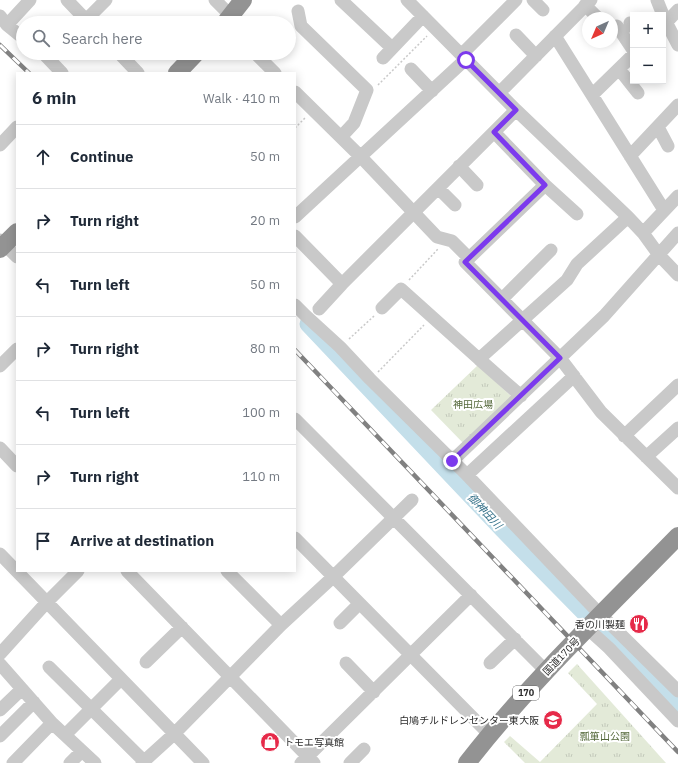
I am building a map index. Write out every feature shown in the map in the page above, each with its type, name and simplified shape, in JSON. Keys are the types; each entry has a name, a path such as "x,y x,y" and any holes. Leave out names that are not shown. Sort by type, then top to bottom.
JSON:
{"highway":[{"path":"224,11 243,0"},
{"path":"178,72 189,60"},
{"name":"国道170号","path":"467,763 489,734 546,671 678,536"}],"street":[{"path":"16,32 4,21 30,0"},
{"path":"67,0 81,16"},
{"path":"91,16 106,0"},
{"path":"341,0 387,53 423,16"},
{"path":"407,0 516,110 628,216 659,255 678,274"},
{"path":"296,216 432,91 516,0"},
{"path":"533,0 543,10"},
{"path":"657,0 661,12"},
{"path":"500,93 588,3 594,12"},
{"path":"666,19 678,10"},
{"path":"298,11 301,26 367,90 354,123 341,137"},
{"path":"666,23 678,43"},
{"path":"618,28 632,48"},
{"path":"516,35 536,56"},
{"path":"555,36 664,210"},
{"path":"592,95 630,58"},
{"path":"52,60 61,72"},
{"path":"126,60 137,72"},
{"path":"261,60 274,72"},
{"path":"411,69 432,91"},
{"path":"619,69 638,93"},
{"path":"296,93 361,157 437,237 452,241 469,258"},
{"path":"630,156 678,105"},
{"path":"319,308 516,110"},
{"path":"658,127 668,146"},
{"path":"0,145 16,128"},
{"path":"494,132 545,185 577,214"},
{"path":"459,166 478,185"},
{"path":"545,185 465,262 560,358 601,412 678,488"},
{"path":"438,188 455,205"},
{"path":"643,233 678,196"},
{"path":"479,359 567,280 577,264 628,216"},
{"path":"452,461 604,316 678,233"},
{"path":"296,237 342,284"},
{"path":"502,299 552,250"},
{"path":"382,308 401,289 431,318 521,396"},
{"path":"296,307 301,317 339,347 467,475 594,608 595,622 609,648 678,721"},
{"path":"0,366 15,354"},
{"path":"467,475 574,376"},
{"path":"624,436 678,385"},
{"path":"296,420 546,671"},
{"path":"646,458 678,428"},
{"path":"0,448 16,465"},
{"path":"49,667 143,762 174,734 281,626 412,500"},
{"path":"296,539 489,734"},
{"path":"0,554 16,570"},
{"path":"18,572 203,763"},
{"path":"0,654 47,602 77,572"},
{"path":"128,572 230,677 307,761 471,595"},
{"path":"228,572 281,626"},
{"path":"340,623 359,604"},
{"path":"595,622 678,691"},
{"path":"146,662 182,627"},
{"path":"490,663 515,639"},
{"path":"346,663 374,692"},
{"path":"0,664 52,723 95,763"},
{"path":"65,735 121,679"},
{"path":"0,710 22,689"},
{"path":"0,736 34,702"},
{"path":"13,763 52,723"},
{"path":"350,763 364,749"},
{"path":"70,763 82,751"}],"path":[{"path":"375,88 435,28"},
{"path":"296,127 314,110"},
{"path":"401,289 447,240"},
{"path":"348,340 382,308"},
{"path":"378,372 431,318"}],"green space":[{"name":"神田広場","path":"478,365 514,399 465,445 431,410"},
{"name":"瓢箪山公園","path":"577,664 666,763 525,763 504,742 510,736 540,762 597,704 568,673"}],"waterway":[{"name":"御神田川","path":"308,324 503,530 678,708"}],"railway":[{"path":"0,45 28,72"},
{"path":"296,351 678,752"}],"place":[{"name":"香の川製麺","path":"639,624"},
{"name":"白鳩チルドレンセンター東大阪","path":"553,720"},
{"name":"トモエ写真館","path":"270,742"}],"route":[{"path":"452,461 560,358 465,262 545,185 494,132 516,110 466,60"}]}
